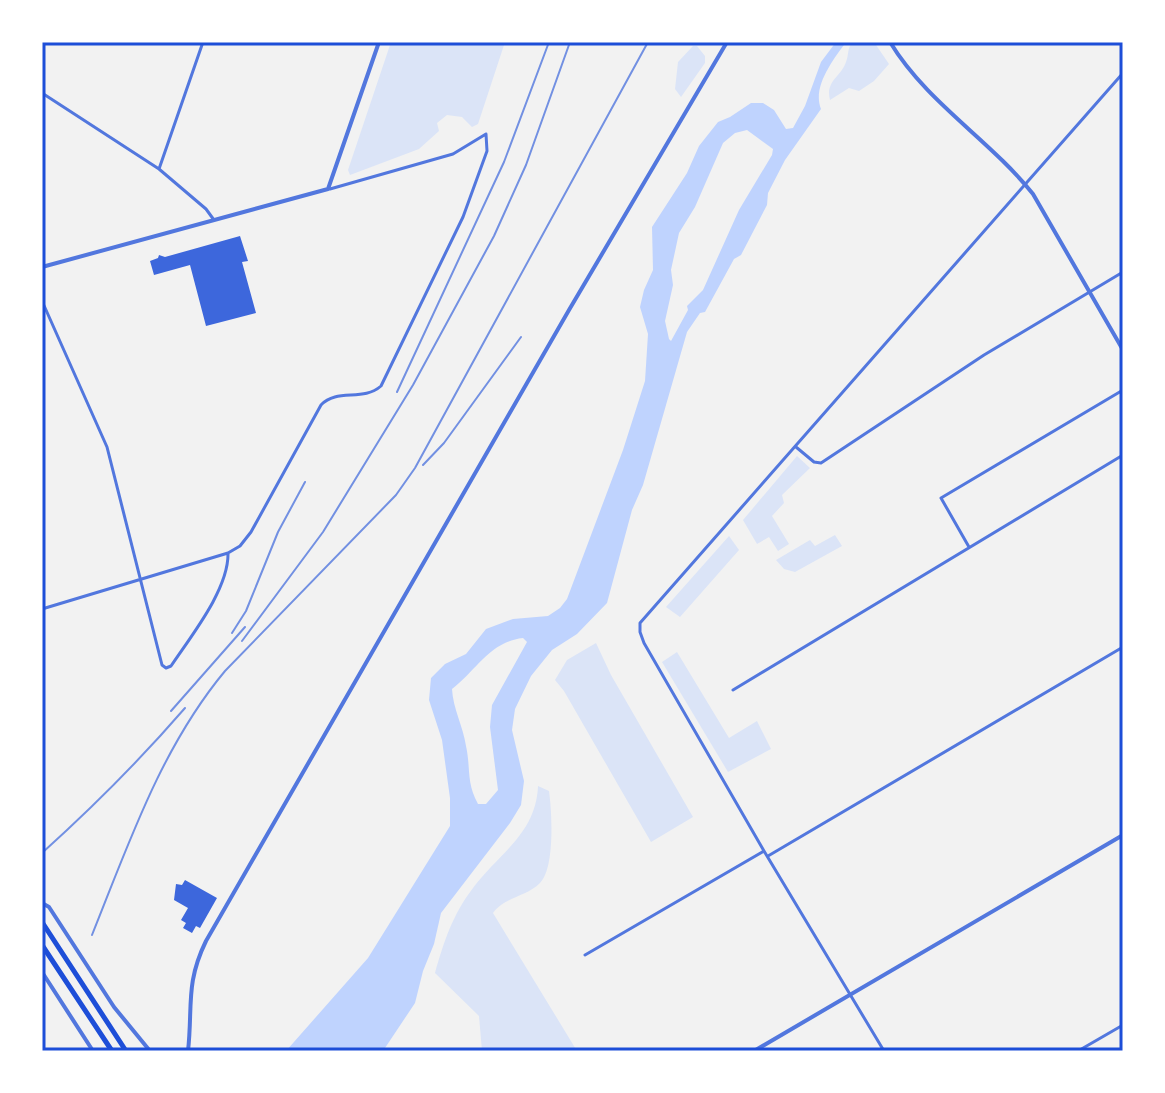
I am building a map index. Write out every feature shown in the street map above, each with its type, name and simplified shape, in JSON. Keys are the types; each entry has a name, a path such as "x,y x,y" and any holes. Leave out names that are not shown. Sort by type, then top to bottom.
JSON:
{"main road":[{"path":"42,922 126,1051"},
{"path":"42,945 112,1051"}],"street":[{"path":"159,169 203,42"},
{"path":"328,189 379,42"},
{"path":"188,1051 191,985 206,941 727,42"},
{"path":"890,42 928,93 1025,184 1123,350"},
{"path":"884,1051 644,643 640,623 1123,76"},
{"path":"42,93 159,169 206,209 214,220"},
{"path":"42,267 453,154 486,134 487,151 463,217 381,386 366,394 333,396 326,400 240,546 228,553 141,581 42,609"},
{"path":"796,447 814,462 821,463 984,355 1123,272"},
{"path":"42,301 107,447 162,665 166,668 171,666 207,612 229,567 228,553"},
{"path":"969,547 941,498 1123,390"},
{"path":"733,690 1123,455"},
{"path":"585,955 1123,647"},
{"path":"754,1051 1123,835"},
{"path":"42,903 49,907 119,1014 150,1051"},
{"path":"42,972 93,1051"},
{"path":"1078,1051 1123,1025"}],"shaded area":[{"path":"391,42 505,42 478,124 472,127 462,117 447,115 437,123 439,131 419,149 350,175 348,170"},
{"path":"852,42 874,42 889,64 874,81 859,91 849,88 830,100 830,88 844,67"},
{"path":"693,46 697,46 705,56 705,63 681,97 675,89 678,62"},
{"path":"797,456 810,468 782,495 784,503 772,516 789,544 778,551 769,537 757,544 743,520"},
{"path":"835,535 842,546 795,572 784,569 776,560 810,540 815,546"},
{"path":"729,536 739,550 680,617 666,607"},
{"path":"596,643 611,675 693,817 651,842 555,680 567,660"},
{"path":"677,652 729,738 757,721 771,749 728,772 662,662"},
{"path":"538,786 549,791 550,800 551,839 545,876 534,888 503,904 493,913 577,1051 482,1051 479,1016 435,973 460,908 473,888 523,830 536,803"}],"water":[{"path":"836,42 846,42 822,83 819,92 821,109 785,160 768,193 767,205 741,255 734,259 705,312 700,313 687,332 607,603 577,634 552,650 531,676 515,709 512,730 524,781 521,805 441,913 415,1003 383,1051 286,1051 368,958 450,826 450,798 442,740 429,700 431,678 445,664 466,654 486,629 513,619 548,616 567,599 623,450 645,381 648,334 640,307 653,270 652,227 687,173 699,146 718,122 751,103 763,103 774,110 786,129 793,128 805,106 821,62","holes":["747,130 773,149 772,155 739,210 703,290 687,306 688,310 671,341 665,321 679,233 695,207 723,143 735,133","523,638 527,642 492,705 490,727 498,790 486,804 478,804 472,789 465,739 452,689 492,651"]}],"building":[{"path":"240,236 248,261 242,262 256,313 206,326 190,265 154,275 150,261 159,255 165,257"},
{"path":"185,880 217,898 200,928 196,926 192,933 183,928 186,923 181,920 188,908 174,900 176,884 182,885"}],"railway":[{"path":"397,392 504,162 549,42"},
{"path":"242,641 323,532 413,385 494,236 526,165 570,42"},
{"path":"92,935 148,797 182,732 225,671 396,495 415,468 648,42"},
{"path":"423,465 444,443 521,337"},
{"path":"232,633 246,611 278,532 305,482"},
{"path":"171,711 245,627"},
{"path":"42,853 116,783 185,708"}]}
